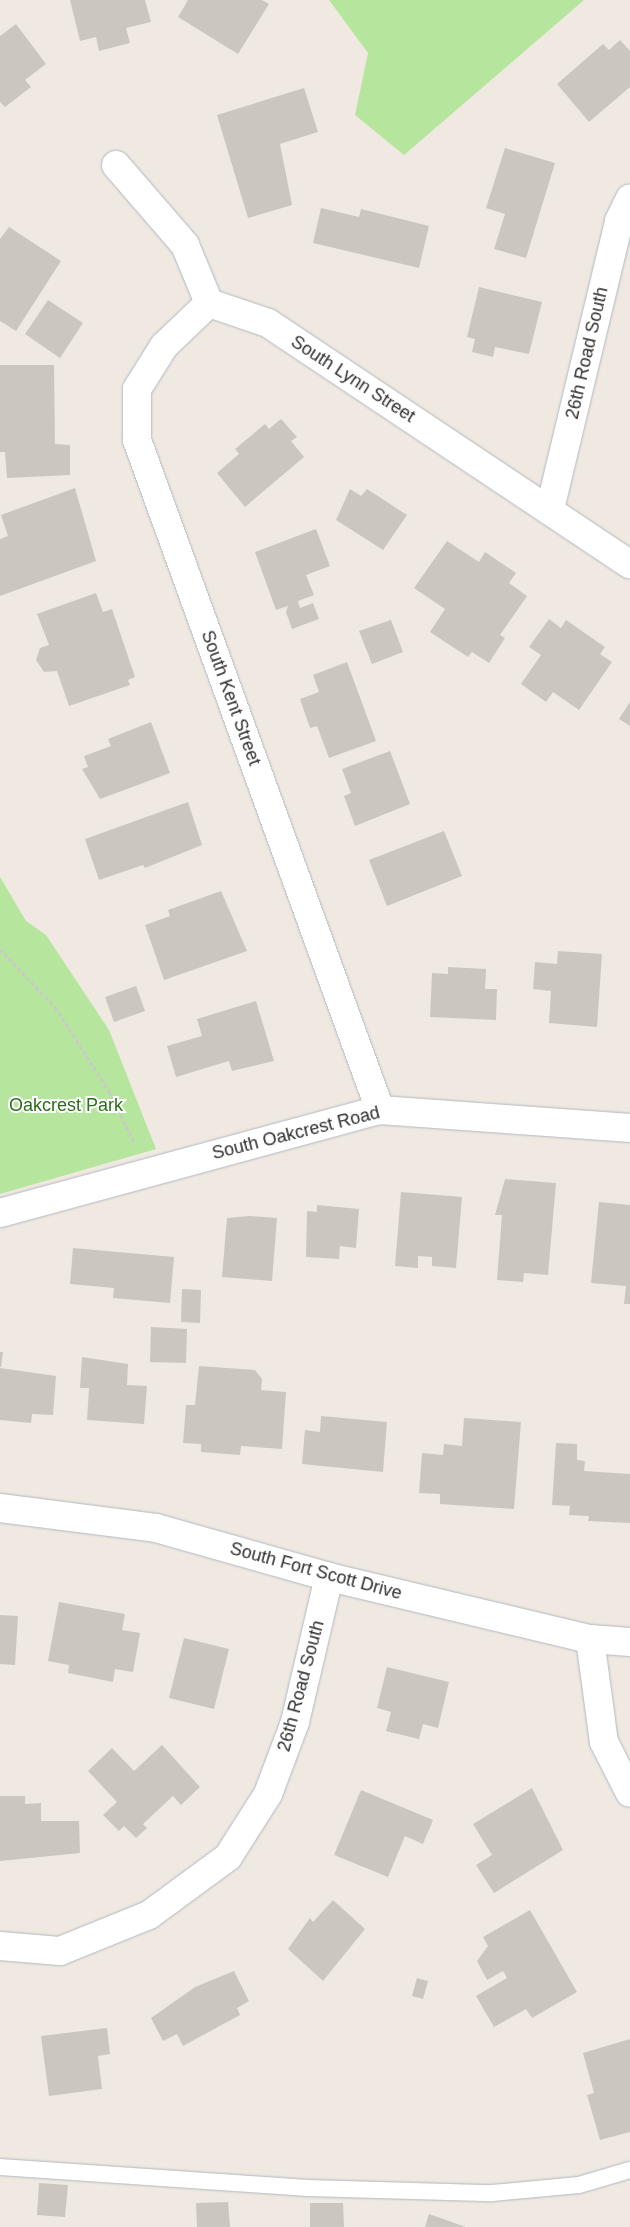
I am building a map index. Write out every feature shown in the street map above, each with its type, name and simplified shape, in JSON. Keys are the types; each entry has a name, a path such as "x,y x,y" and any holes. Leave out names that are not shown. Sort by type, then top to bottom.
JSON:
{"street":[{"path":"116,165 185,245 209,303"},
{"name":"26th Road South","path":"550,509 619,221 630,198"},
{"name":"South Lynn Street","path":"209,303 268,323 630,564"},
{"name":"South Kent Street","path":"209,303 164,346 137,389 137,440 380,1110"},
{"name":"South Oakcrest Road","path":"0,1213 380,1110 630,1128"},
{"name":"South Fort Scott Drive","path":"0,1508 156,1528 329,1577 590,1639 630,1642"},
{"name":"26th Road South","path":"0,1946 60,1951 149,1915 228,1857 268,1794 295,1722 329,1577"},
{"path":"590,1639 604,1742 630,1793"}],"lane":[{"path":"0,2167 308,2188 492,2193 579,2185 630,2170"}],"path":[{"path":"0,949 55,1007 109,1091 136,1146"}],"green space":[{"path":"329,0 584,0 404,155 355,115 368,53"},
{"name":"Oakcrest Park","path":"0,877 26,921 46,935 109,1030 156,1149 0,1194"}],"building":[{"path":"70,0 145,0 151,22 126,28 130,43 99,51 96,37 80,41"},
{"path":"188,0 262,0 269,4 238,54 178,17"},
{"path":"16,24 46,64 25,80 31,87 5,107 0,102 0,36"},
{"path":"620,40 630,51 630,87 589,122 557,84 603,44 609,50"},
{"path":"304,88 318,132 280,144 292,205 248,218 217,115"},
{"path":"505,148 555,163 526,258 494,249 505,214 486,208"},
{"path":"321,208 359,217 361,209 429,226 419,268 313,243"},
{"path":"9,227 61,261 16,331 0,321 0,239"},
{"path":"479,287 542,302 529,354 495,347 493,357 472,352 475,339 467,337"},
{"path":"48,300 83,323 60,358 25,334"},
{"path":"0,365 54,365 55,444 70,445 70,475 7,478 5,452 0,452"},
{"path":"281,419 297,437 291,441 304,457 245,507 217,473 239,454 235,449 265,424 269,429"},
{"path":"75,488 96,561 0,596 0,539 8,536 1,515"},
{"path":"350,489 361,496 367,489 407,515 383,550 336,520"},
{"path":"316,529 330,566 306,575 314,595 298,601 300,608 313,603 319,619 292,629 286,612 288,606 276,610 255,552"},
{"path":"447,541 479,562 485,552 516,573 509,583 527,596 500,635 505,638 489,663 472,652 468,657 430,632 445,609 414,588"},
{"path":"96,593 103,612 112,609 135,677 128,680 130,685 69,706 57,671 44,672 36,660 40,648 49,645 37,614"},
{"path":"549,619 561,628 566,620 605,647 600,654 612,662 579,710 553,692 546,702 521,684 541,655 529,647"},
{"path":"391,620 403,652 372,664 359,631"},
{"path":"347,662 376,741 329,758 317,726 310,728 300,699 319,692 313,675"},
{"path":"630,702 630,726 619,719"},
{"path":"151,722 170,773 100,799 82,769 88,767 84,756 111,746 108,739"},
{"path":"390,751 410,804 355,826 344,796 351,793 342,769"},
{"path":"188,802 202,845 145,868 143,865 99,880 85,839"},
{"path":"444,831 462,876 387,906 369,860"},
{"path":"221,891 247,951 164,980 145,925 170,916 168,910"},
{"path":"558,951 602,954 597,1027 549,1023 551,991 533,989 535,962 557,964"},
{"path":"448,967 486,969 485,989 497,989 496,1020 430,1017 432,973 448,974"},
{"path":"136,986 145,1011 114,1022 105,997"},
{"path":"256,1001 274,1061 232,1071 229,1061 176,1077 167,1046 202,1036 197,1019"},
{"path":"505,1179 556,1183 548,1275 524,1273 523,1282 497,1280 502,1215 495,1215"},
{"path":"401,1192 462,1197 456,1268 432,1266 432,1257 418,1256 418,1268 395,1266"},
{"path":"599,1202 630,1205 630,1304 624,1304 626,1286 591,1283"},
{"path":"317,1205 359,1209 356,1248 340,1246 339,1259 306,1257 307,1211 317,1212"},
{"path":"249,1216 277,1218 272,1281 222,1277 227,1218"},
{"path":"73,1248 174,1257 170,1303 113,1298 114,1288 70,1284"},
{"path":"182,1289 201,1290 200,1323 181,1322"},
{"path":"151,1327 187,1329 186,1363 150,1362"},
{"path":"0,1352 3,1352 1,1367 0,1367"},
{"path":"82,1357 128,1364 127,1385 147,1386 144,1424 87,1420 89,1388 80,1388"},
{"path":"199,1366 255,1370 262,1379 261,1390 286,1392 282,1449 241,1446 240,1455 201,1452 201,1444 183,1443 186,1405 195,1405"},
{"path":"0,1368 56,1376 53,1415 32,1414 31,1423 0,1420"},
{"path":"321,1416 387,1422 383,1472 302,1464 305,1430 320,1432"},
{"path":"464,1418 521,1422 514,1509 440,1504 440,1494 419,1493 422,1453 443,1455 444,1444 462,1446"},
{"path":"556,1443 577,1444 577,1460 585,1461 584,1471 630,1474 630,1523 588,1521 589,1516 569,1515 570,1506 552,1505"},
{"path":"59,1602 125,1614 122,1630 140,1633 133,1672 115,1669 113,1682 68,1673 69,1665 48,1661"},
{"path":"0,1615 18,1616 15,1665 0,1664"},
{"path":"184,1638 229,1649 214,1709 169,1698"},
{"path":"387,1667 449,1682 438,1728 423,1724 419,1739 386,1731 391,1712 377,1708"},
{"path":"162,1745 200,1787 181,1805 173,1796 143,1824 147,1828 136,1838 124,1826 119,1831 103,1815 117,1802 88,1771 112,1748 134,1771"},
{"path":"532,1788 563,1850 494,1893 476,1865 492,1855 473,1824"},
{"path":"361,1790 433,1820 423,1844 405,1836 388,1877 334,1855"},
{"path":"0,1796 25,1796 25,1804 41,1803 41,1821 79,1821 80,1853 0,1861"},
{"path":"333,1900 365,1929 323,1981 288,1949 310,1918 313,1922"},
{"path":"530,1910 577,1992 532,2018 526,2009 494,2027 476,1996 507,1978 503,1971 487,1980 477,1961 488,1946 483,1937"},
{"path":"234,1971 249,2001 237,2008 240,2015 183,2046 177,2034 163,2041 151,2018 195,1987"},
{"path":"417,1978 428,1981 423,1999 412,1996"},
{"path":"107,2028 110,2054 98,2056 102,2089 49,2096 41,2036"},
{"path":"630,2039 630,2132 600,2140 587,2095 594,2093 583,2053"},
{"path":"39,2183 68,2185 65,2217 37,2215"},
{"path":"228,2202 230,2227 197,2227 196,2203"},
{"path":"310,2203 343,2203 344,2227 310,2227"},
{"path":"429,2214 466,2227 425,2227"}]}
